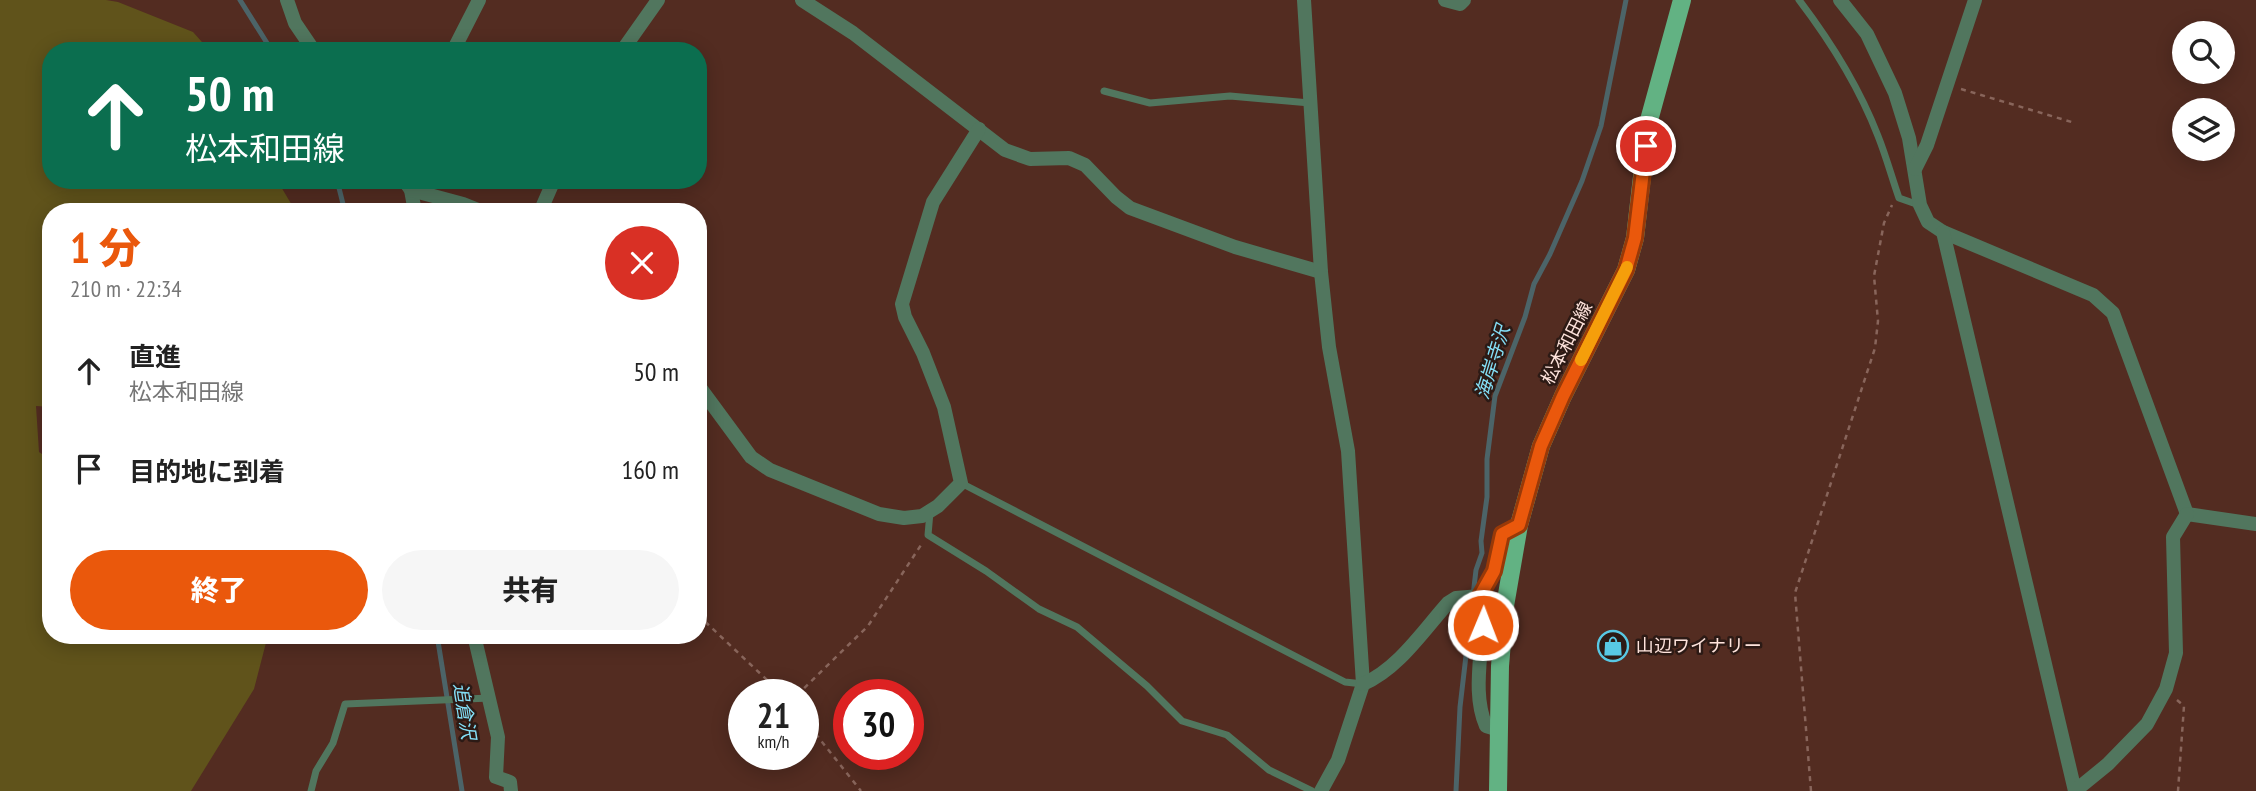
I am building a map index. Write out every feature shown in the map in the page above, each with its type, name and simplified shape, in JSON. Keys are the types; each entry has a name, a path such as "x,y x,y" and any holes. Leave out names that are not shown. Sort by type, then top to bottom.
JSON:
{"main road":[{"name":"松本和田線","path":"1498,791 1500,666 1505,606 1519,525 1541,446 1626,270 1635,238 1648,124 1684,1"}],"street":[{"path":"287,0 295,23 308,42"},
{"path":"458,42 479,0"},
{"path":"628,42 658,0"},
{"path":"802,0 853,33 1005,150 1030,159 1069,158 1085,165 1130,208 1235,247 1321,272"},
{"path":"1304,0 1321,272 1329,347 1348,451 1363,684 1338,760 1321,791"},
{"path":"1445,0 1460,4 1464,0"},
{"path":"1840,0 1867,34 1895,93 1909,138 1920,205 1928,222 1943,232 2093,295 2113,313 2187,514"},
{"path":"1915,169 1927,145 1975,0"},
{"path":"707,397 751,457 770,470 879,514 904,518 922,516 939,506 961,484 944,408 902,304 933,202 979,129"},
{"path":"420,189 460,203"},
{"path":"1943,232 2075,791 2108,764 2147,724 2166,689 2176,653 2173,537 2187,514"},
{"path":"2187,514 2256,524"},
{"path":"1363,684 1377,678 1394,663 1448,603 1456,598 1480,596 1483,625 1480,708 1486,726 1499,730"},
{"path":"476,644 498,737 495,784 510,782 511,791"}],"lane":[{"path":"1800,0 1829,39 1856,88 1878,135 1899,198 1920,205"},
{"path":"1104,91 1150,103 1230,96 1311,103"},
{"path":"961,484 1345,682 1363,684"},
{"path":"930,511 928,535 1040,609 1077,627 1147,685 1182,721 1227,735 1269,770 1311,791"},
{"path":"1480,596 1494,571 1502,534 1519,525"},
{"path":"311,791 316,771 333,743 345,704 490,698"}],"path":[{"path":"1948,85 2074,123"},
{"path":"1811,791 1795,593 1875,348 1878,321 1874,276 1884,223 1891,206 1899,198"},
{"path":"813,679 868,626 928,535"},
{"path":"707,623 766,679"},
{"path":"2166,689 2184,706 2178,791"},
{"path":"819,738 861,791"}],"shaded area":[{"path":"0,0 106,0 118,2 193,32 202,42 42,42 42,189 282,189 291,203 42,203 42,406 36,406 39,452 42,454 42,644 266,644 254,689 191,791 0,791"}],"waterway":[{"name":"追倉沢","path":"240,0 266,42"},
{"name":"海岸寺沢","path":"1456,791 1460,707 1476,570 1482,553 1487,459 1495,396 1525,317 1534,284 1582,181 1601,126 1626,0"},
{"name":"追倉沢","path":"339,189 343,203"},
{"name":"追倉沢","path":"438,644 462,791"}],"slow traffic":[{"path":"1581,360 1627,267"}],"place":[{"name":"山辺ワイナリー","path":"1613,646"}],"route":[{"path":"1483,625 1480,596 1494,571 1502,534 1519,525 1541,446 1626,270 1635,238 1646,146"}]}
